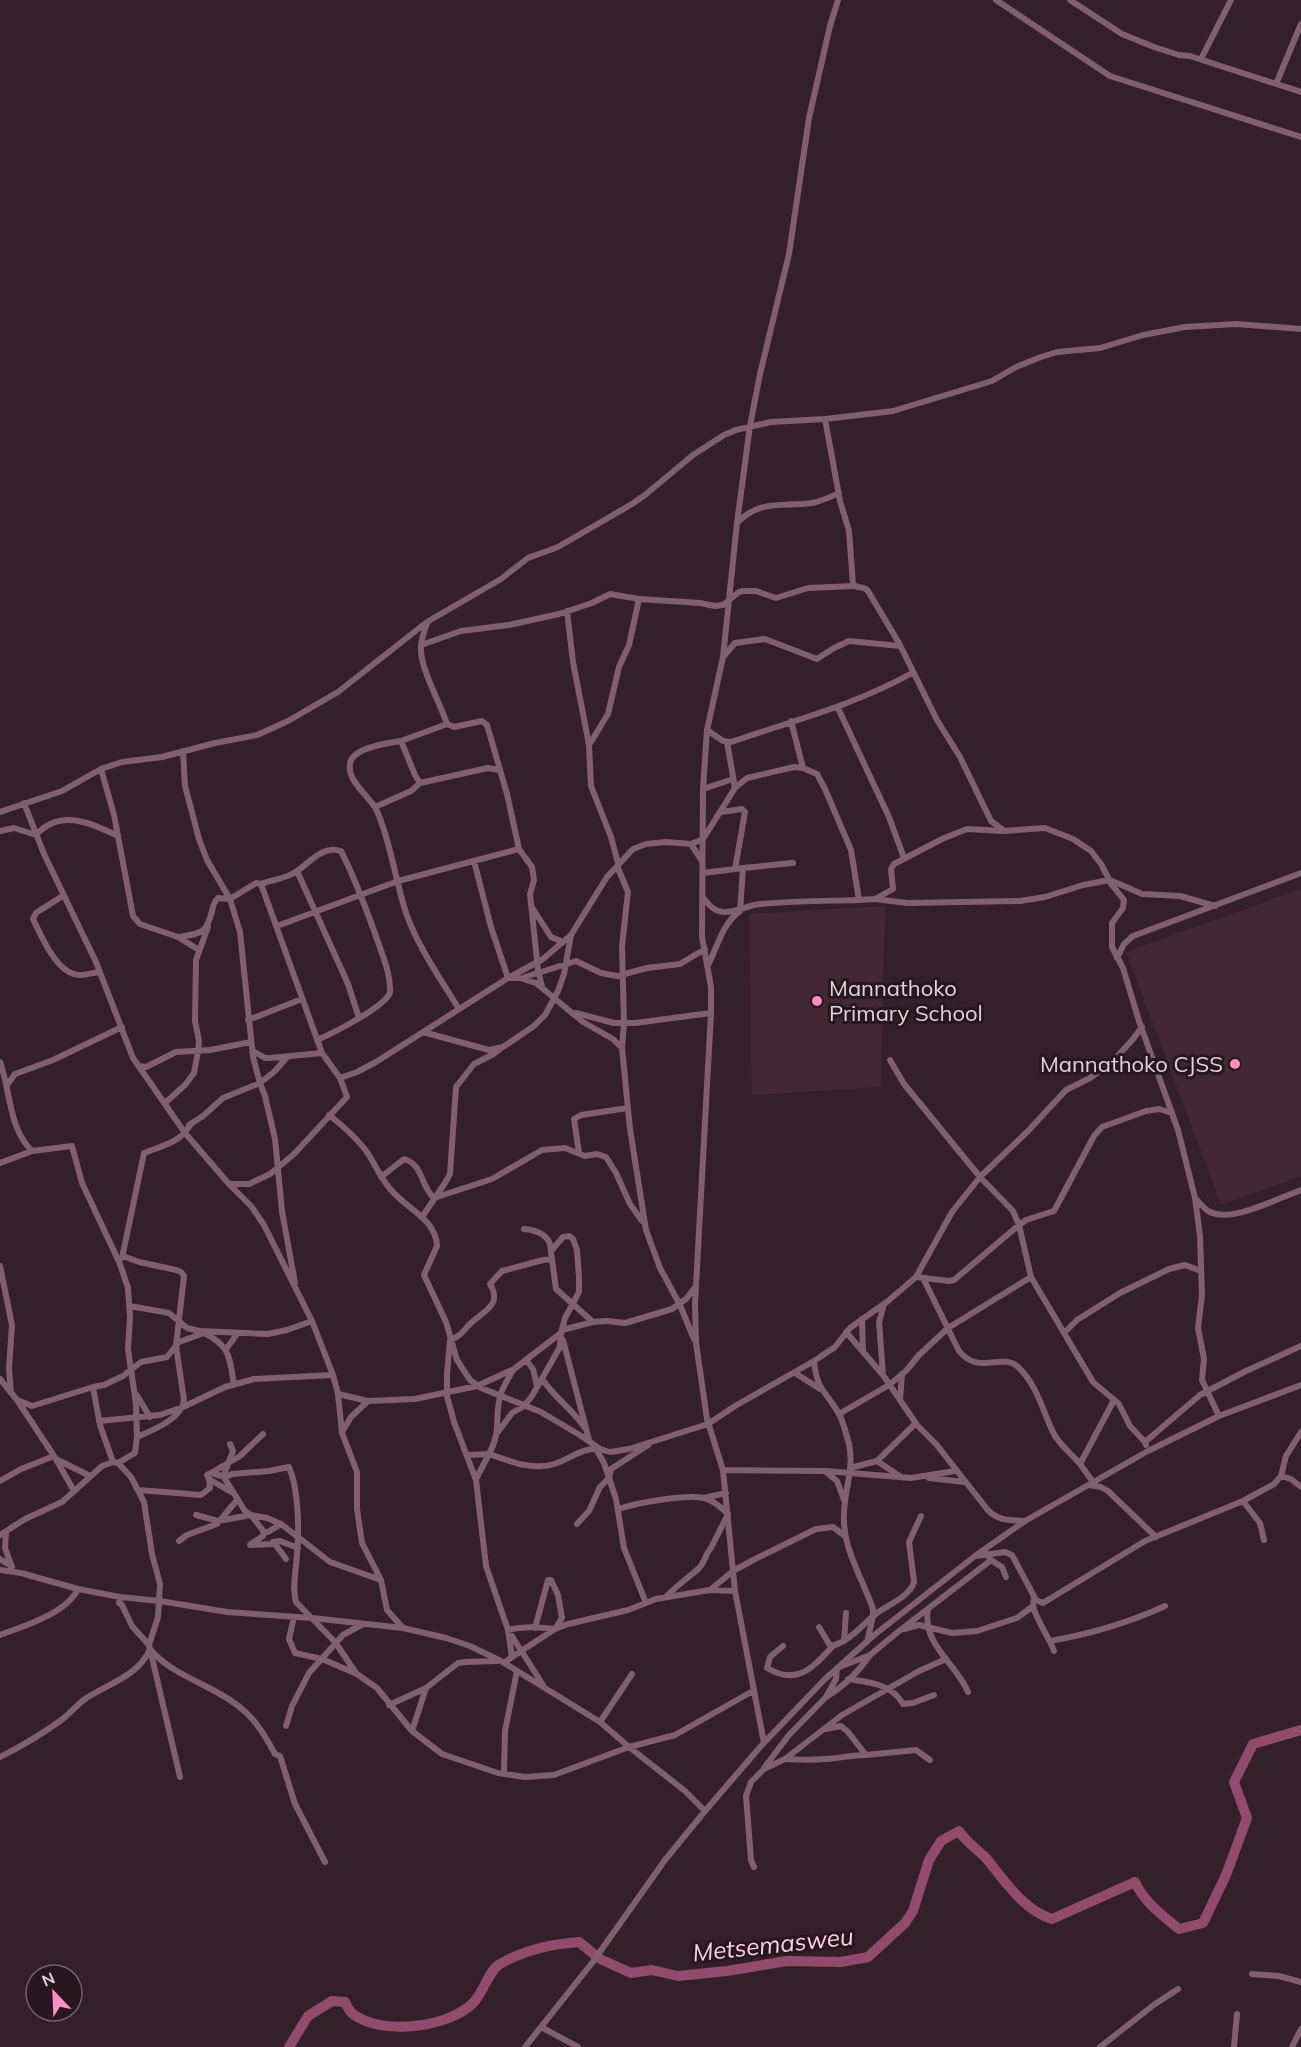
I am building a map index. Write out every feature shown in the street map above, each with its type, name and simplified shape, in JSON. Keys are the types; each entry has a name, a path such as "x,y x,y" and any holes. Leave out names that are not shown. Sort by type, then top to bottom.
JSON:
{"street":[{"path":"765,1743 735,1592 723,1470 708,1424 696,1343 696,1286 711,1013 702,937 703,789 707,730 723,657 750,426 789,254 809,118 838,0"},
{"path":"996,0 1110,76 1301,136"},
{"path":"1070,0 1122,34 1154,47 1202,59 1301,92"},
{"path":"1202,59 1231,0"},
{"path":"1276,84 1301,24"},
{"path":"0,812 62,791 101,769 122,762 162,757 215,742 256,735 288,721 339,692 428,622 501,579 528,558 558,547 632,504 693,455 724,435 750,426 894,411 992,381 1016,367 1057,352 1100,348 1143,335 1185,327 1236,324 1301,329"},
{"path":"825,419 839,493 849,531 854,586"},
{"path":"737,523 756,508 811,503 839,493"},
{"path":"421,645 461,631 509,625 567,611 610,594 715,606 723,604 743,591 756,591 776,598 808,588 854,586 867,589 900,646 937,720 960,757 991,821 1003,831"},
{"path":"589,746 608,714 619,668 629,645 639,599"},
{"path":"715,606 727,619"},
{"path":"567,611 569,640 589,746 591,786 611,837 628,892 622,946 624,1023 622,1048 645,1226 660,1268 680,1305 696,1343"},
{"path":"428,622 421,645 426,671 447,724"},
{"path":"723,657 735,643 765,639 817,660 849,641 900,646"},
{"path":"707,730 727,742 838,708 885,688 912,673"},
{"path":"838,708 889,817 904,858"},
{"path":"791,721 803,768"},
{"path":"459,1009 410,922 375,807 351,774 349,765 351,758 357,753 384,743 401,741 447,724 454,727 484,722 487,725 507,794 519,849 532,867 534,880 530,894 542,987"},
{"path":"401,741 420,783"},
{"path":"727,742 735,788"},
{"path":"183,751 185,786 199,838 207,860 230,899 240,932 251,1042 265,1096 279,1167 282,1211 297,1291"},
{"path":"340,1078 376,1062 508,978 543,959 571,934 602,884 633,849 638,846 666,842 691,844 703,839 735,788 747,778 794,767 815,772 825,789 851,850 859,900"},
{"path":"375,807 411,791 420,783 488,768 499,770"},
{"path":"101,769 118,836 133,916 140,924 178,937 199,950"},
{"path":"703,789 733,779"},
{"path":"24,803 138,1066 185,1133 250,1206 264,1226 312,1321 339,1394 342,1433 357,1473 357,1509 362,1543 381,1580 387,1610 403,1628"},
{"path":"721,812 742,809 744,812 739,869 740,911"},
{"path":"36,835 50,823 68,820 94,825 118,836"},
{"path":"0,831 14,828 36,835"},
{"path":"875,899 893,890 891,869 894,864 942,838 967,829 1003,831 1045,828 1073,839 1091,851 1124,900 1123,908 1112,923 1112,947 1124,968 1172,1113 1195,1198 1200,1236 1202,1295 1198,1328 1204,1359 1202,1380 1219,1416"},
{"path":"691,844 704,865"},
{"path":"277,926 398,881 519,849"},
{"path":"165,1104 191,1078 198,1051 195,1004 196,960 214,902 221,897 230,899 255,883 261,884 288,876 321,853 338,850 341,851 351,871 391,983 388,998 317,1040"},
{"path":"474,861 491,927 508,978"},
{"path":"703,873 793,863"},
{"path":"297,871 348,984 358,1017"},
{"path":"1117,958 1124,944 1133,936 1301,873"},
{"path":"707,965 730,919 740,911 757,904 875,899 907,903 1020,901 1110,880 1142,894 1180,896 1215,906"},
{"path":"229,1184 249,1184 270,1174 294,1154 347,1097 340,1078 322,1053 261,884"},
{"path":"64,895 36,913 33,919 57,963 66,970 79,975 99,972"},
{"path":"702,896 716,911 740,911"},
{"path":"531,906 551,937 563,942"},
{"path":"178,937 201,932 208,927"},
{"path":"422,1217 450,1174 456,1087 474,1064 492,1055 534,1026 545,1015 554,1000 564,974 571,934"},
{"path":"520,978 576,961 601,973 612,976 622,975 680,963 705,949"},
{"path":"508,978 531,980 586,1024 613,1039 622,1048"},
{"path":"248,1020 302,999"},
{"path":"572,1012 600,1020 624,1023 711,1013"},
{"path":"467,1455 489,1454 530,1466 544,1466 580,1451 598,1449 617,1451 650,1443 708,1424 735,1406 814,1362 835,1347 846,1332 862,1319 920,1277 952,1212 980,1177 1066,1090 1090,1078 1115,1059 1142,1027"},
{"path":"7,1085 15,1074 53,1060 122,1028"},
{"path":"423,1032 481,1049 496,1050 503,1047"},
{"path":"138,1066 146,1067 176,1052 198,1051 251,1042"},
{"path":"253,1051 265,1058 322,1053"},
{"path":"120,1264 144,1153 171,1143 223,1098 260,1083 275,1071 287,1056"},
{"path":"890,1060 904,1084 980,1177 1013,1211 1019,1225 1031,1277 1093,1382 1122,1408 1130,1426 1145,1442 1148,1451"},
{"path":"1,1065 15,1074"},
{"path":"1,1065 15,1123 23,1140 32,1151"},
{"path":"579,1153 574,1119 581,1115 628,1108"},
{"path":"920,1277 954,1280 1026,1220 1050,1214 1058,1207 1094,1136 1102,1126 1155,1108 1172,1113"},
{"path":"329,1115 345,1128 368,1153 381,1176 399,1198 422,1217 433,1230 438,1246 424,1275 446,1322 450,1340 463,1372 477,1386 541,1412 589,1441 598,1449 618,1509 624,1548 646,1602"},
{"path":"180,1126 191,1124"},
{"path":"0,1163 32,1151 72,1146 82,1183 120,1264 128,1288 130,1305 128,1349 136,1393 135,1453 116,1463 102,1466 62,1502 37,1513 3,1533 2,1545 12,1567"},
{"path":"434,1198 492,1179 542,1150 565,1148 585,1156 597,1154 606,1157 630,1204 645,1226"},
{"path":"381,1176 404,1159 413,1162 423,1177 424,1185 434,1198"},
{"path":"1195,1198 1210,1212 1221,1215 1240,1212 1301,1190"},
{"path":"524,1229 538,1232 547,1238 552,1255 556,1289 593,1322"},
{"path":"450,1340 456,1338 492,1306 495,1297 490,1284 502,1271 543,1260 552,1255 563,1237 568,1236 575,1244 580,1286 562,1331 560,1347 524,1406 512,1413 498,1432 476,1480"},
{"path":"123,1256 183,1274 176,1346 183,1407 172,1418 137,1437"},
{"path":"1065,1332 1077,1320 1120,1293 1169,1269 1185,1265 1201,1271"},
{"path":"0,1266 12,1325 11,1393"},
{"path":"920,1277 965,1359 974,1363 1009,1362 1018,1366 1039,1395 1055,1435 1080,1464 1090,1484 1108,1491 1156,1537"},
{"path":"839,1414 889,1385 948,1328 1031,1277"},
{"path":"339,1394 368,1401 415,1399 477,1386 514,1369 562,1331 593,1322 625,1323 680,1305 696,1286"},
{"path":"883,1375 879,1322 884,1304"},
{"path":"130,1305 169,1312 187,1328 213,1337 226,1348 234,1385"},
{"path":"862,1319 862,1351"},
{"path":"17,1400 32,1406 112,1382 141,1362 167,1357 184,1339 202,1332 238,1334 277,1332 312,1321"},
{"path":"562,1331 589,1441"},
{"path":"846,1332 883,1375 916,1423 936,1444 955,1471 993,1516 1025,1521"},
{"path":"226,1348 238,1334"},
{"path":"450,1340 447,1392 454,1422 476,1480 486,1566 508,1630 513,1657"},
{"path":"1145,1442 1196,1398 1246,1371 1301,1346"},
{"path":"1,1362 10,1358"},
{"path":"526,1360 533,1369 537,1387"},
{"path":"814,1362 815,1377 820,1389 839,1414 849,1445 850,1470 845,1505 845,1536 871,1604 873,1616 866,1642"},
{"path":"498,1432 500,1397 514,1369"},
{"path":"795,1373 820,1389"},
{"path":"900,1400 902,1374"},
{"path":"99,1421 150,1417 183,1407 234,1385 264,1377 333,1375"},
{"path":"0,1379 17,1400 74,1491"},
{"path":"542,1379 587,1431"},
{"path":"525,2047 592,1963 665,1860 705,1811 765,1743 837,1668 866,1642 975,1556 1025,1521 1148,1451 1219,1416 1301,1385"},
{"path":"0,1757 62,1719 82,1701 132,1671 144,1661 158,1617 160,1584 150,1544 144,1502 131,1477 116,1463 99,1421 93,1387"},
{"path":"136,1393 150,1417"},
{"path":"1080,1464 1114,1400"},
{"path":"342,1433 351,1417 368,1401"},
{"path":"850,1470 877,1461 916,1423"},
{"path":"975,1556 989,1557 1005,1552 1012,1555 1034,1596 1043,1603 1132,1548 1243,1501 1274,1484 1281,1476 1286,1456 1301,1431"},
{"path":"210,1476 248,1449 263,1434"},
{"path":"577,1524 589,1511 600,1487 609,1478 611,1469 650,1443"},
{"path":"230,1444 233,1451 224,1474 226,1482 237,1500 264,1532"},
{"path":"0,1481 21,1469 55,1458 90,1476"},
{"path":"877,1461 902,1478"},
{"path":"210,1476 225,1477 232,1474 289,1467 294,1491 298,1537 295,1598 298,1606 335,1642 357,1674"},
{"path":"723,1470 850,1470 902,1478 926,1477 955,1471"},
{"path":"826,1471 837,1481 845,1505"},
{"path":"139,1490 201,1495 210,1488 210,1476"},
{"path":"210,1476 233,1493"},
{"path":"1281,1476 1291,1479 1301,1487"},
{"path":"926,1477 964,1482"},
{"path":"618,1509 655,1501 704,1498 726,1493"},
{"path":"704,1498 718,1505 728,1514"},
{"path":"179,1540 217,1524 237,1500"},
{"path":"1243,1501 1260,1523 1264,1540"},
{"path":"666,1597 692,1572 699,1569 728,1514"},
{"path":"196,1515 218,1521 251,1515 267,1518 281,1524 330,1562 381,1580"},
{"path":"783,1646 770,1657 767,1668 779,1675 799,1674 814,1667 833,1646 855,1634 873,1616 912,1587 914,1582 909,1542 921,1516"},
{"path":"264,1532 281,1524"},
{"path":"710,1590 733,1571 816,1529 832,1527 845,1536"},
{"path":"264,1532 263,1536 250,1545 280,1541 298,1548"},
{"path":"272,1542 286,1559"},
{"path":"989,1557 1002,1567 1006,1578"},
{"path":"754,1867 751,1860 746,1796 751,1782 764,1769 789,1735 826,1697 863,1666 870,1655 989,1557"},
{"path":"0,1559 21,1574"},
{"path":"0,1570 120,1597 227,1612 403,1628 470,1646 503,1662 600,1722 628,1747 686,1791 705,1811"},
{"path":"535,1628 548,1580 551,1580 558,1595 562,1618 555,1629"},
{"path":"0,1635 56,1611 71,1600 78,1589"},
{"path":"389,1705 426,1688 458,1663 503,1662 555,1629 628,1610 666,1597 710,1590 735,1592"},
{"path":"1034,1596 1033,1606 1036,1617 1054,1651"},
{"path":"120,1597 119,1603 127,1619 163,1662 232,1702 258,1725 275,1754 280,1756 295,1804 325,1862"},
{"path":"901,1629 919,1625 952,1633 977,1631 1017,1618 1033,1606"},
{"path":"1050,1641 1111,1628 1165,1606"},
{"path":"928,1608 926,1619 935,1647 961,1677 968,1692"},
{"path":"844,1641 846,1613"},
{"path":"294,1617 289,1639 292,1649 299,1655 322,1659 357,1674 377,1688 412,1731 448,1757 504,1774 536,1777 554,1775 628,1747 675,1735 753,1691"},
{"path":"286,1726 292,1706 309,1673 335,1642 364,1624"},
{"path":"819,1627 829,1644 833,1646"},
{"path":"508,1630 517,1628 555,1629"},
{"path":"508,1630 544,1688"},
{"path":"150,1647 180,1777"},
{"path":"837,1668 870,1655"},
{"path":"764,1769 785,1759 842,1715 919,1671 946,1659"},
{"path":"826,1697 836,1679 837,1668"},
{"path":"504,1774 505,1731 517,1671"},
{"path":"600,1722 632,1674"},
{"path":"848,1679 889,1688 903,1704 913,1703 934,1695"},
{"path":"412,1731 426,1688"},
{"path":"825,1729 842,1726 866,1755"},
{"path":"785,1759 829,1759 851,1754 866,1755 916,1750 930,1760"},
{"path":"1252,1974 1279,1976 1301,1983"},
{"path":"1100,2047 1178,1989"},
{"path":"1234,2047 1236,2014"},
{"path":"541,2027 579,2047"},
{"path":"1292,2047 1301,2029"}],"shaded area":[{"name":"Mannathoko CJSS","path":"1301,889 1301,1176 1221,1205 1126,952"},
{"name":"Mannathoko Primary School","path":"885,906 881,1087 752,1095 749,914"}],"waterway":[{"name":"Metsemasweu","path":"289,2047 308,2016 332,2001 345,2002 353,2014 365,2021 380,2025 415,2026 449,2018 474,2002 493,1971 500,1964 528,1951 559,1944 579,1942 600,1959 631,1973 652,1970 678,1976 787,1961 841,1962 868,1957 905,1923 913,1911 929,1860 941,1841 959,1831 1024,1902 1032,1909 1052,1919 1135,1882 1148,1902 1179,1929 1203,1923 1226,1875 1247,1818 1234,1782 1253,1744 1301,1730"}],"place":[{"name":"Mannathoko Primary School","path":"817,1001"},
{"name":"Mannathoko CJSS","path":"1235,1064"}]}
